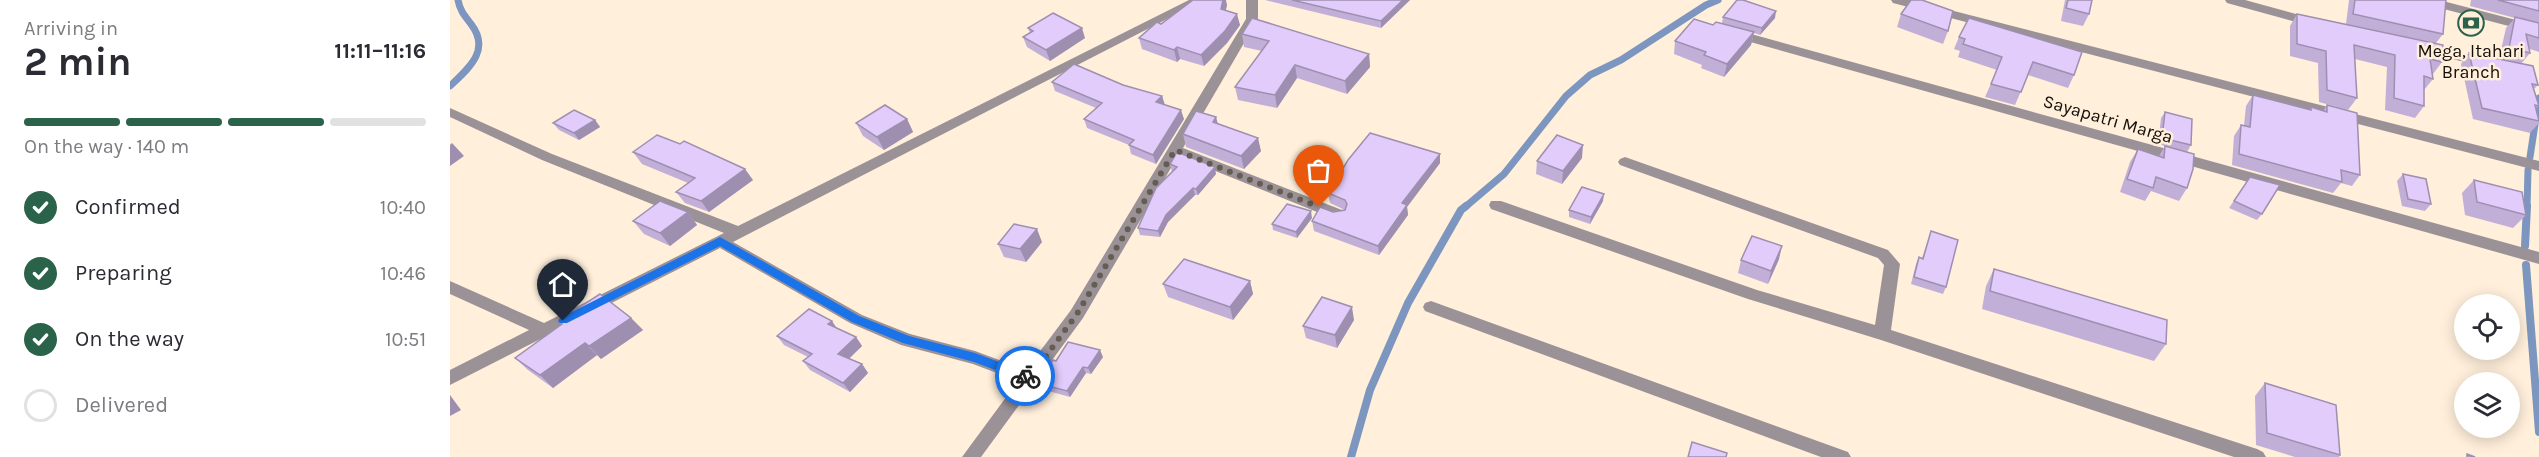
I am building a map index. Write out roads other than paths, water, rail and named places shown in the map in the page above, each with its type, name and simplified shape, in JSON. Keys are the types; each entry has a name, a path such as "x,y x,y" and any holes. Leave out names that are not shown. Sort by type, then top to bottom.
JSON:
{"street":[{"path":"1167,0 1181,6"},
{"path":"450,378 1181,6 1198,0"},
{"path":"971,457 1077,314 1252,19 1252,0"},
{"path":"1897,0 2539,166"},
{"path":"2231,0 2331,27"},
{"path":"2425,0 2539,30"},
{"name":"Sayapatri Marga","path":"1714,28 2539,258"},
{"path":"2408,45 2495,64"},
{"path":"450,112 547,157 738,232"},
{"path":"1175,150 1340,215"},
{"path":"1625,162 1883,254 1892,264 1892,275 1882,334"},
{"path":"1496,205 1754,295 1882,334 2257,457"},
{"path":"720,241 855,319 907,340 975,358 1030,378"},
{"path":"450,287 544,330"},
{"path":"1431,307 1842,457"}],"waterway":[{"path":"450,86 475,58 479,42 477,33 461,10 458,0"},
{"path":"1464,208 1504,174 1566,96 1590,75 1621,60 1706,5 1718,0"},
{"path":"2530,157 2539,98"},
{"path":"2527,208 2528,170"},
{"path":"1351,457 1370,390 1408,303 1461,210 1466,206"},
{"path":"2525,246 2527,206"},
{"path":"2526,265 2539,432"}],"place":[{"name":"Mega, Itahari Branch","path":"2471,23"}]}
